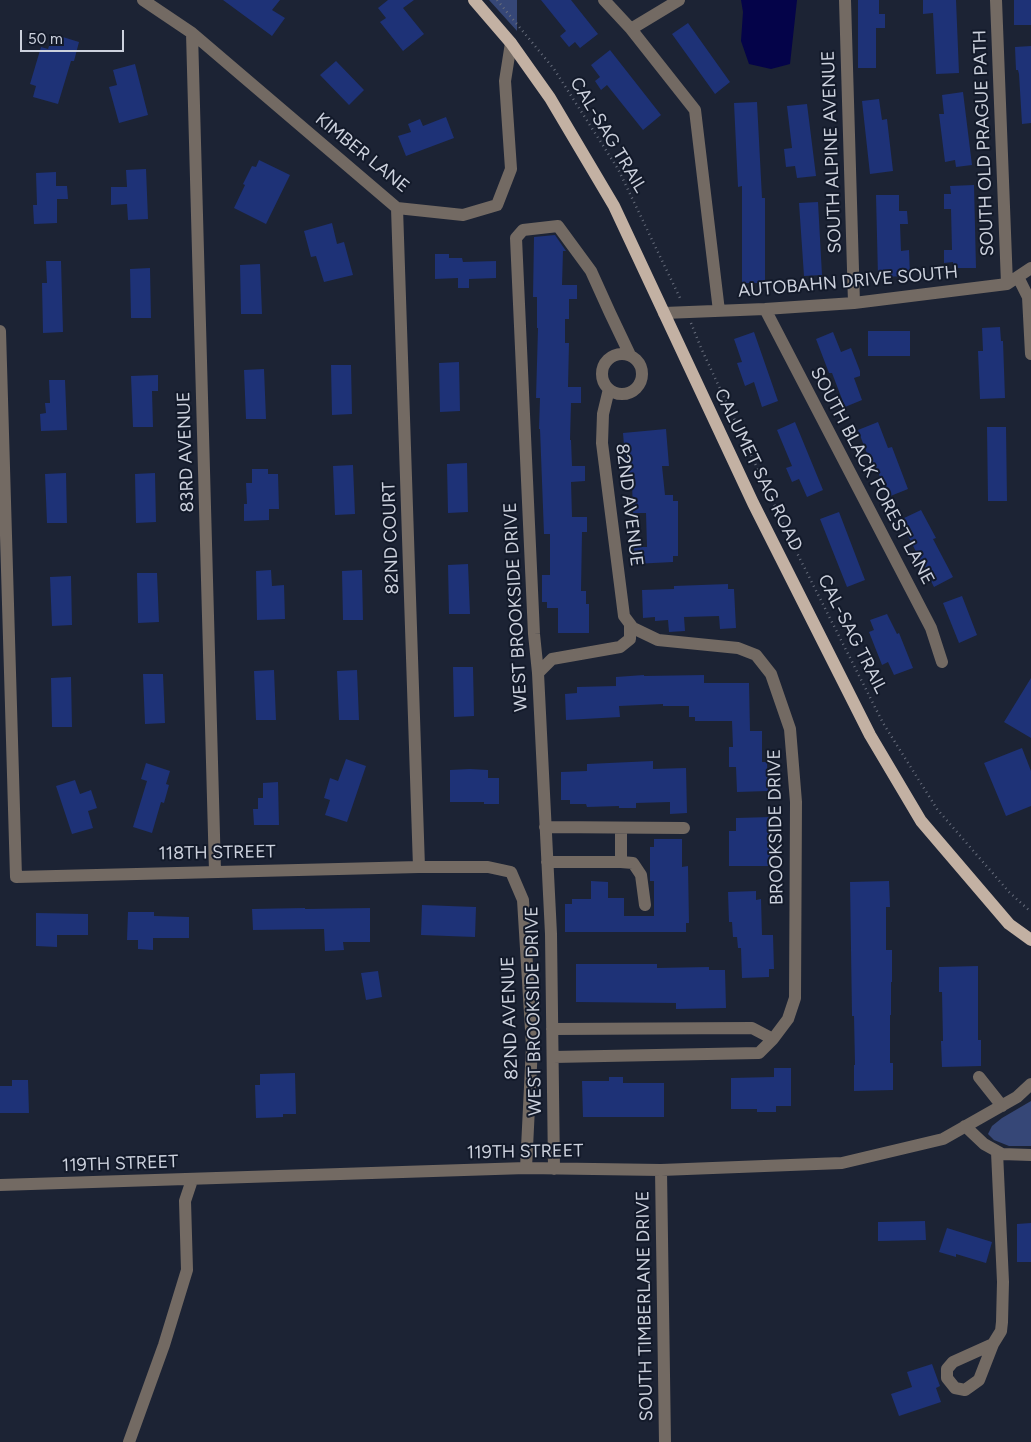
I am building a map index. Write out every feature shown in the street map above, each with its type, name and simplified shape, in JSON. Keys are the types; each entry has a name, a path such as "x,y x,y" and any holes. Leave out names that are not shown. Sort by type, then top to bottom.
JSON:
{"main road":[{"name":"CALUMET SAG ROAD","path":"474,0 512,43 550,98 614,206 753,503 870,735 921,821 1009,924 1031,940"}],"street":[{"name":"KIMBER LANE","path":"143,0 192,33 398,208 463,215 497,205 511,170 505,81 512,43"},
{"path":"604,0 631,29 696,110 718,311"},
{"path":"631,29 679,0"},
{"name":"SOUTH ALPINE AVENUE","path":"845,0 854,303"},
{"name":"SOUTH OLD PRAGUE PATH","path":"996,0 1006,284"},
{"name":"83RD AVENUE","path":"192,33 215,871"},
{"name":"82ND COURT","path":"398,208 419,866"},
{"name":"WEST BROOKSIDE DRIVE","path":"554,1169 551,934 538,673 534,634 516,238 522,230 558,226 591,272 630,355"},
{"name":"AUTOBAHN DRIVE SOUTH","path":"664,313 854,303 1006,284 1031,268"},
{"path":"1018,277 1028,297 1031,354"},
{"name":"SOUTH BLACK FOREST LANE","path":"764,309 931,628 942,662"},
{"name":"118TH STREET","path":"0,330 16,877 419,866"},
{"path":"624,353 633,356 641,366 643,376 637,388 623,395 612,392 609,389 605,387 601,378 602,367 613,355 624,353"},
{"name":"82ND AVENUE","path":"609,389 603,414 602,443 624,616 630,624"},
{"path":"538,673 552,659 620,647 630,639 630,624"},
{"name":"BROOKSIDE DRIVE","path":"553,1057 759,1053 773,1039 788,1019 795,998 796,802 790,729 771,674 756,655 738,648 658,640 630,624"},
{"path":"545,828 684,828"},
{"path":"621,828 621,862"},
{"path":"547,862 633,863 641,875 645,905"},
{"name":"82ND AVENUE","path":"419,866 488,866 512,872 523,900 532,1046 526,1168"},
{"path":"552,1029 752,1028 773,1039"},
{"path":"979,1077 1002,1106"},
{"name":"119TH STREET","path":"0,1185 526,1168 661,1170 842,1163 943,1139 1017,1098 1031,1084"},
{"path":"965,1126 984,1144 997,1152 1002,1154 1031,1155"},
{"path":"993,1344 1001,1331 1003,1282 997,1152"},
{"name":"SOUTH TIMBERLANE DRIVE","path":"661,1170 665,1442"},
{"path":"129,1442 164,1345 187,1270 184,1201 192,1180"}],"path":[{"name":"CAL-SAG TRAIL","path":"497,0 554,69 618,170 678,294"},
{"name":"CAL-SAG TRAIL","path":"697,338 796,551 882,723 937,809 1009,892 1031,912"}],"shaded area":[{"path":"489,0 517,0 517,31"},
{"path":"741,0 797,0 790,64 771,69 749,64 741,41 743,12"},
{"path":"1031,1101 1031,1146 1009,1146 994,1140 988,1134 992,1126 1002,1118"}],"building":[{"path":"223,0 280,0 272,10 285,18 272,36"},
{"path":"388,0 414,0 403,8 424,34 403,51 380,22 386,18 378,8"},
{"path":"541,0 571,0 598,34 580,48 575,42 569,47 560,36 566,31"},
{"path":"858,0 879,0 879,14 885,14 885,28 876,28 876,68 858,68"},
{"path":"923,0 956,0 959,73 936,74 933,13 923,14"},
{"path":"1014,0 1031,0 1031,25 1014,25"},
{"path":"688,23 730,82 715,94 672,34"},
{"path":"53,34 79,42 58,104 33,97 36,86 30,84 41,47 48,49"},
{"path":"1031,46 1031,123 1022,124 1019,74 1018,70 1016,70 1015,47"},
{"path":"610,50 661,115 643,130 607,85 601,90 595,81 600,77 591,65"},
{"path":"336,61 364,90 349,105 320,75"},
{"path":"135,64 148,115 119,123 109,87 117,85 113,70"},
{"path":"963,92 972,165 956,167 955,160 945,162 939,114 944,114 942,95"},
{"path":"879,99 882,120 887,119 893,171 870,174 862,101"},
{"path":"757,102 762,198 765,198 765,283 742,283 742,186 738,187 734,103"},
{"path":"807,104 816,176 797,178 795,166 786,167 784,149 792,148 787,106"},
{"path":"446,117 454,138 406,156 398,136 411,132 408,124 420,119 423,126"},
{"path":"259,160 290,175 266,224 234,208 252,166 256,167"},
{"path":"146,169 148,219 128,220 127,204 111,205 111,187 127,187 126,170"},
{"path":"56,172 56,186 67,186 68,199 57,199 57,223 34,224 33,205 37,205 36,173"},
{"path":"974,185 976,268 953,268 953,262 944,263 944,250 952,250 951,209 944,209 944,194 951,194 950,186"},
{"path":"876,195 899,195 899,211 907,211 908,224 900,224 901,251 909,250 910,276 878,277"},
{"path":"818,202 822,275 804,276 799,203"},
{"path":"332,223 337,244 344,242 353,275 324,282 316,256 311,257 304,231"},
{"path":"555,235 566,251 563,251 562,285 577,285 577,299 569,299 569,319 565,319 565,343 569,343 568,387 581,387 581,403 571,403 570,440 572,466 585,466 585,481 571,482 572,517 587,517 587,532 582,532 581,591 586,591 586,604 589,604 589,633 558,633 558,608 547,608 547,602 542,602 542,575 550,575 550,534 544,534 539,429 540,398 536,398 538,328 537,297 533,297 534,237"},
{"path":"435,254 449,254 449,258 462,258 463,262 496,261 496,278 469,279 469,288 458,288 458,278 435,279"},
{"path":"46,261 61,261 63,332 43,333 42,283 47,283"},
{"path":"260,264 262,314 241,314 240,265"},
{"path":"150,268 151,318 131,318 130,269"},
{"path":"1000,327 1001,341 1003,341 1005,398 980,399 978,351 983,351 982,328"},
{"path":"868,331 910,331 910,356 868,356"},
{"path":"754,332 778,401 762,407 754,382 745,386 737,363 742,362 734,339"},
{"path":"833,332 841,352 851,348 860,371 860,376 854,378 862,400 845,407 816,339"},
{"path":"459,362 460,411 440,412 439,363"},
{"path":"331,365 351,365 352,414 332,415"},
{"path":"264,369 266,419 246,419 244,370"},
{"path":"158,375 158,391 152,391 153,427 133,427 131,376"},
{"path":"49,380 65,380 67,430 41,431 40,414 46,413 45,403 50,403"},
{"path":"795,422 823,490 807,497 799,479 792,482 786,468 792,466 777,430"},
{"path":"878,422 888,448 892,447 908,489 888,497 874,462 871,464 858,430"},
{"path":"987,427 1006,427 1007,501 988,501"},
{"path":"666,429 669,466 662,466 665,495 673,495 673,501 678,501 678,556 673,556 673,562 634,564 634,547 647,547 646,513 633,513 632,483 627,483 623,433"},
{"path":"467,463 468,512 448,513 447,464"},
{"path":"353,465 355,514 335,515 333,466"},
{"path":"252,469 268,469 268,474 278,474 279,509 269,509 269,520 244,521 244,504 247,504 246,483 252,483"},
{"path":"66,473 67,523 47,523 45,474"},
{"path":"155,473 156,522 136,523 135,474"},
{"path":"921,510 936,538 933,539 953,577 934,587 906,532 908,531 902,519"},
{"path":"839,512 865,580 847,587 820,519"},
{"path":"468,564 470,614 449,614 448,565"},
{"path":"271,570 272,586 284,585 285,619 257,620 256,571"},
{"path":"362,570 363,620 343,620 342,571"},
{"path":"137,573 157,573 159,622 138,623"},
{"path":"71,576 72,625 52,626 50,577"},
{"path":"728,584 728,589 734,589 736,628 720,629 719,616 684,617 685,631 669,632 668,620 655,621 655,617 643,618 642,590 674,589 674,586"},
{"path":"962,596 977,635 959,643 943,603"},
{"path":"887,614 897,634 899,633 913,668 894,675 888,662 882,665 869,632 874,630 870,620"},
{"path":"453,667 473,667 474,716 454,717"},
{"path":"274,670 276,720 256,720 254,671"},
{"path":"357,670 359,720 339,720 337,671"},
{"path":"143,674 163,674 165,723 145,724"},
{"path":"704,675 704,683 749,683 750,731 762,731 762,762 767,762 768,791 737,792 736,767 729,767 729,747 733,747 732,721 695,721 695,717 689,717 689,706 663,706 663,704 619,706 620,717 566,720 565,694 577,693 577,687 616,686 616,677"},
{"path":"71,677 72,727 52,727 51,678"},
{"path":"1031,678 1031,738 1004,722"},
{"path":"1022,748 1031,771 1031,806 1006,816 984,763"},
{"path":"346,759 366,766 347,822 325,815 330,800 324,798 330,778 338,781"},
{"path":"653,761 653,769 686,768 687,813 670,814 670,802 636,803 636,808 619,808 619,806 587,807 586,804 570,804 570,800 561,800 561,772 587,771 587,764"},
{"path":"146,763 170,771 166,784 169,785 164,803 161,802 152,833 133,827 147,781 141,779"},
{"path":"450,770 488,770 488,778 499,778 499,804 450,802"},
{"path":"75,780 80,794 91,790 97,808 88,811 93,828 72,834 56,786"},
{"path":"278,782 279,825 254,825 253,809 258,809 258,798 263,798 263,783"},
{"path":"771,817 772,866 729,866 729,831 736,831 736,818"},
{"path":"654,839 682,839 682,867 688,866 689,923 686,923 686,932 565,932 565,904 572,904 572,899 591,899 591,881 608,882 608,898 624,898 624,916 654,916 654,881 650,881 650,847 654,847"},
{"path":"889,881 890,907 886,907 886,950 892,950 890,1063 893,1063 893,1090 854,1091 850,882"},
{"path":"756,891 756,900 761,899 762,935 773,935 774,969 769,969 769,977 742,978 741,948 738,948 737,937 733,937 732,922 729,922 728,892"},
{"path":"422,905 476,907 475,937 421,935"},
{"path":"370,908 370,942 343,942 344,950 325,951 324,929 253,930 252,909"},
{"path":"128,912 154,912 154,916 189,917 189,938 153,938 153,950 138,949 138,940 127,940"},
{"path":"36,913 88,914 88,935 57,935 57,947 36,946"},
{"path":"576,964 657,964 657,968 709,967 709,970 725,970 726,1008 676,1009 676,1003 576,1002"},
{"path":"978,966 978,1040 981,1040 981,1066 942,1067 942,992 939,992 939,967"},
{"path":"378,971 382,997 366,1000 361,973"},
{"path":"774,1068 791,1068 791,1106 776,1106 776,1112 757,1112 757,1109 731,1109 731,1078 774,1077"},
{"path":"295,1073 296,1114 283,1114 283,1117 256,1118 255,1085 260,1085 260,1074"},
{"path":"609,1077 623,1077 623,1083 664,1083 664,1117 583,1117 582,1081 609,1081"},
{"path":"12,1080 28,1080 29,1113 0,1113 0,1086 12,1086"},
{"path":"925,1221 926,1240 878,1241 878,1222"},
{"path":"1031,1223 1031,1262 1017,1262 1017,1224"},
{"path":"947,1228 992,1242 986,1263 956,1254 956,1257 939,1252"},
{"path":"932,1364 940,1386 936,1388 941,1402 899,1416 891,1394 912,1387 907,1372"}]}
